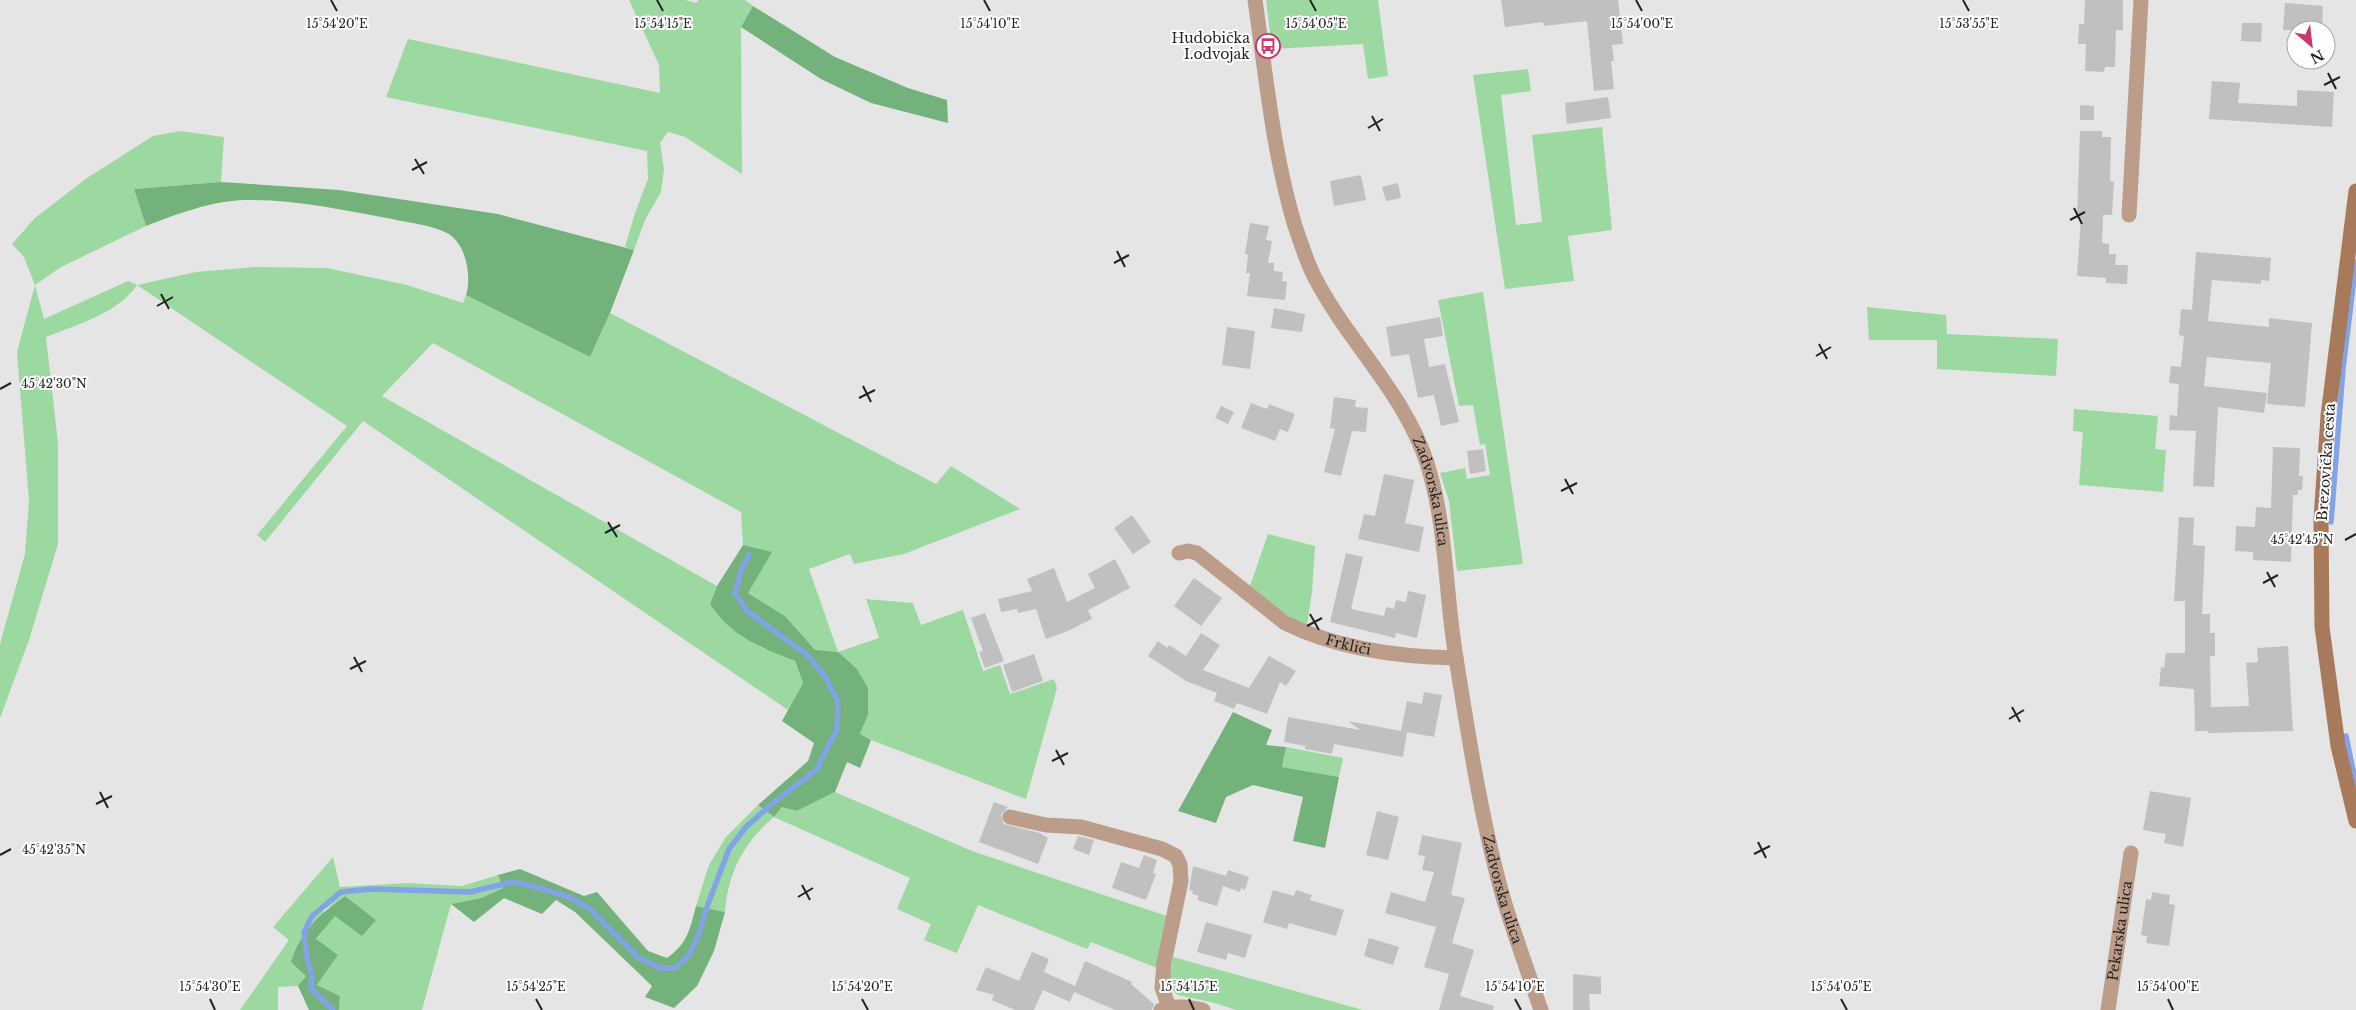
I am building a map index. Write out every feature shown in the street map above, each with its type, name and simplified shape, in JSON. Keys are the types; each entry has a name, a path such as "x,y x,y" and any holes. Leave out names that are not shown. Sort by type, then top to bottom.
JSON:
{"main road":[{"name":"Brezovička cesta","path":"2356,191 2328,416 2321,520 2322,627 2338,746 2356,821"}],"street":[{"name":"Zadvorska ulica","path":"1255,0 1278,162 1303,250 1313,275 1331,305 1403,410 1418,438 1427,464 1444,539 1456,658 1489,841 1505,903 1541,1010"},
{"path":"2129,215 2141,0"},
{"name":"Frkliči","path":"1179,552 1197,553 1285,623 1298,630 1326,639 1394,654 1456,658"},
{"path":"1010,816 1046,825 1081,827 1162,849 1176,856 1180,865 1180,881 1164,963 1162,988 1165,1008 1187,1007 1203,1010"},
{"name":"Pekarska ulica","path":"2108,1010 2131,853"}],"green space":[{"path":"629,0 685,0 696,3 699,0 745,0 753,6 741,27 742,174 685,137 668,132 660,143 664,169 661,192 645,220 634,250 625,247 648,179 647,151 386,97 408,39 660,93 659,65"},
{"path":"1266,0 1378,0 1388,76 1368,79 1363,44 1272,49"},
{"path":"753,6 835,57 908,88 947,100 948,123 871,103 821,79 741,27"},
{"path":"1528,69 1531,91 1501,95 1516,225 1542,222 1532,135 1602,127 1612,230 1568,236 1574,281 1505,289 1473,75"},
{"path":"180,131 224,137 221,182 134,189 146,226 61,267 35,285 24,257 12,244 35,218 87,178 153,136"},
{"path":"221,182 339,190 498,214 634,250 610,313 590,357 466,295 468,270 463,252 454,238 441,230 420,224 337,209 301,203 264,200 220,203 182,213 146,226 134,189"},
{"path":"255,267 327,268 407,285 463,303 466,295 590,357 610,313 936,484 951,466 1020,509 904,554 854,564 850,554 809,569 838,652 815,651 785,616 748,593 771,552 743,545 741,512 433,343 382,396 717,586 710,604 741,636 762,648 795,661 803,683 788,710 363,421 265,542 257,535 347,426 137,285 196,272"},
{"path":"128,281 137,285 119,304 108,311 46,337 58,443 58,544 29,640 0,718 0,644 25,554 29,501 17,352 35,285 44,319"},
{"path":"1483,292 1523,564 1457,571 1449,501 1440,473 1465,468 1467,479 1490,475 1485,444 1480,445 1473,405 1459,406 1438,300"},
{"path":"1867,307 1946,315 1947,334 2058,339 2056,376 1937,369 1937,340 1869,340"},
{"path":"2074,409 2158,416 2155,449 2166,450 2163,492 2079,485 2083,432 2073,431"},
{"path":"1268,534 1315,546 1312,592 1307,625 1292,619 1250,586"},
{"path":"743,545 772,552 748,593 785,616 815,650 838,652 857,669 868,688 868,715 860,734 871,740 860,768 847,762 835,792 797,811 782,807 774,817 758,805 808,761 814,743 782,721 803,683 795,661 747,640 728,625 710,604 717,586"},
{"path":"866,599 913,603 921,625 963,610 983,671 1000,665 1010,694 1054,679 1057,688 1026,799 871,740 860,734 868,715 838,652 879,638"},
{"path":"1233,712 1272,730 1266,745 1286,747 1282,767 1339,777 1325,848 1293,841 1303,797 1253,785 1226,797 1216,823 1178,811"},
{"path":"1286,747 1343,758 1339,777 1282,767"},
{"path":"835,792 972,851 1167,916 1157,968 1091,942 1087,949 978,905 957,953 924,940 931,924 897,909 910,878 774,817 782,807 797,811"},
{"path":"758,805 774,817 754,837 739,859 730,884 725,912 696,906 709,865 726,837"},
{"path":"333,857 340,887 407,883 462,886 498,875 503,888 481,898 451,904 422,1010 339,1010 340,996 317,985 338,955 316,940 335,915 375,920 345,896 324,910 306,976 298,986 278,987 278,1010 240,1010 289,940 273,927"},
{"path":"520,869 584,896 597,892 648,951 667,958 684,941 690,929 696,906 725,912 714,951 697,986 674,1008 645,997 652,986 575,912 556,900 542,914 504,898 474,922 451,904 481,898 503,888 498,875"},
{"path":"345,896 376,920 362,936 335,916 316,939 338,955 317,985 340,996 339,1010 309,1010 298,986 306,976 291,962 300,942 312,924 327,909"},
{"path":"1173,957 1363,1010 1236,1010 1215,1003 1178,995 1171,989 1169,983"}],"building":[{"path":"1501,0 1618,0 1623,44 1612,45 1614,61 1611,61 1614,89 1594,91 1587,21 1544,26 1543,22 1505,27"},
{"path":"2085,0 2123,0 2123,30 2116,30 2115,67 2105,67 2104,72 2085,71 2086,44 2078,44 2079,24 2084,24"},
{"path":"2285,3 2323,6 2322,20 2286,20 2286,30 2283,30"},
{"path":"2242,23 2262,23 2261,42 2241,41"},
{"path":"2212,81 2240,83 2238,103 2297,106 2297,90 2334,92 2332,127 2209,119"},
{"path":"1608,97 1611,118 1567,124 1565,103"},
{"path":"2080,105 2094,106 2094,120 2080,120"},
{"path":"2080,131 2102,131 2102,137 2111,137 2110,181 2114,182 2112,215 2103,215 2102,243 2109,244 2109,254 2116,254 2115,265 2128,265 2127,284 2106,283 2106,278 2077,276 2081,218 2077,218"},
{"path":"1361,175 1366,200 1334,206 1330,181"},
{"path":"1398,183 1401,198 1386,201 1382,187"},
{"path":"1250,223 1269,226 1266,240 1272,241 1268,263 1274,263 1274,271 1283,272 1282,281 1287,282 1285,300 1247,296 1250,273 1246,273 1248,255 1245,254"},
{"path":"2196,252 2271,258 2269,281 2261,280 2261,284 2212,280 2208,321 2269,327 2269,318 2312,323 2305,407 2267,404 2271,363 2207,357 2204,386 2267,393 2264,413 2218,407 2214,487 2193,486 2196,431 2169,430 2170,415 2177,416 2179,384 2169,383 2171,366 2181,367 2184,336 2179,335 2181,309 2192,310"},
{"path":"1274,308 1305,314 1302,332 1271,328"},
{"path":"1440,317 1443,336 1424,339 1429,367 1445,364 1459,422 1441,426 1434,395 1418,398 1409,354 1391,357 1386,327"},
{"path":"1227,327 1255,331 1250,369 1222,365"},
{"path":"1334,397 1356,400 1355,407 1368,408 1366,432 1352,431 1341,476 1324,472 1335,429 1330,428"},
{"path":"1251,403 1267,409 1269,404 1295,414 1288,432 1280,429 1275,441 1241,428"},
{"path":"1221,406 1234,412 1228,424 1215,418"},
{"path":"2273,447 2300,448 2299,476 2303,476 2302,490 2298,490 2298,495 2293,495 2291,562 2253,560 2253,552 2235,551 2236,526 2255,527 2256,507 2271,508"},
{"path":"1483,449 1486,471 1470,474 1467,451"},
{"path":"1384,474 1414,480 1405,523 1424,527 1419,552 1358,539 1364,514 1375,516"},
{"path":"1132,515 1151,542 1133,554 1114,528"},
{"path":"2179,517 2194,518 2193,545 2205,546 2202,614 2210,614 2210,633 2215,633 2215,656 2210,656 2211,707 2249,706 2246,663 2258,662 2257,648 2288,646 2293,731 2208,733 2208,731 2195,731 2194,689 2159,686 2161,667 2164,668 2166,653 2185,653 2185,601 2174,601"},
{"path":"1346,553 1363,557 1351,609 1384,616 1386,607 1394,609 1396,600 1406,602 1408,591 1426,595 1417,638 1396,633 1395,638 1330,622"},
{"path":"1115,559 1130,588 1088,610 1092,619 1068,631 1046,639 1036,609 1018,613 1017,609 1001,612 998,599 1032,591 1027,579 1054,568 1067,602 1095,588 1088,574"},
{"path":"1194,578 1222,598 1201,626 1174,606"},
{"path":"985,613 1004,661 985,668 979,652 983,651 971,618"},
{"path":"1201,633 1220,645 1203,670 1249,688 1269,656 1296,671 1286,686 1280,682 1267,714 1237,703 1234,709 1214,701 1217,693 1186,681 1148,656 1158,641 1167,648 1169,645 1186,656"},
{"path":"1034,654 1043,681 1012,692 1003,665"},
{"path":"1424,692 1442,695 1434,737 1407,732 1403,757 1334,744 1332,754 1305,749 1305,746 1284,742 1288,717 1360,730 1348,721 1401,731 1407,701 1422,704"},
{"path":"2150,791 2191,798 2183,847 2164,843 2166,834 2143,830"},
{"path":"994,802 1008,807 1001,815 1004,824 1040,833 1048,838 1038,864 979,842"},
{"path":"1377,811 1399,817 1388,860 1366,855"},
{"path":"1422,835 1462,843 1451,895 1465,898 1452,943 1474,950 1460,996 1494,1006 1493,1010 1439,1010 1449,974 1424,967 1436,927 1385,913 1391,892 1425,902 1434,872 1422,870 1425,856 1418,855"},
{"path":"1078,836 1094,840 1089,855 1073,849"},
{"path":"1144,855 1157,860 1153,873 1156,874 1146,900 1112,888 1121,862 1139,868"},
{"path":"1193,866 1226,876 1228,870 1249,877 1245,890 1241,888 1240,892 1223,886 1217,906 1197,900 1199,896 1192,894 1193,891 1189,890"},
{"path":"1273,890 1294,896 1296,890 1312,895 1310,900 1344,910 1336,936 1289,923 1287,929 1263,922"},
{"path":"2152,892 2170,895 2169,904 2175,905 2169,946 2146,943 2147,936 2141,935 2146,899 2151,900"},
{"path":"1206,922 1252,935 1245,958 1228,953 1226,960 1197,952"},
{"path":"1369,938 1399,947 1393,965 1364,956"},
{"path":"1032,952 1049,959 1044,972 1075,986 1085,961 1132,982 1131,984 1154,1004 1152,1010 1115,1010 1074,992 1070,1002 1043,990 1034,1010 1015,1010 992,1000 994,995 976,990 986,967 1019,981"},
{"path":"1573,974 1601,977 1601,994 1589,994 1590,1010 1573,1010"}],"waterway":[{"path":"2331,522 2343,369 2356,262"},
{"path":"333,1010 311,989 312,976 307,959 304,932 312,916 341,892 371,889 470,892 513,882 569,897 590,909 639,958 660,968 675,968 689,955 698,937 708,904 729,849 746,827 773,803 816,770 837,729 838,701 824,675 807,655 747,611 735,593 742,568 749,555"},
{"path":"2346,736 2356,785"}],"place":[{"name":"Hudobička I.odvojak","path":"1268,46"}]}
